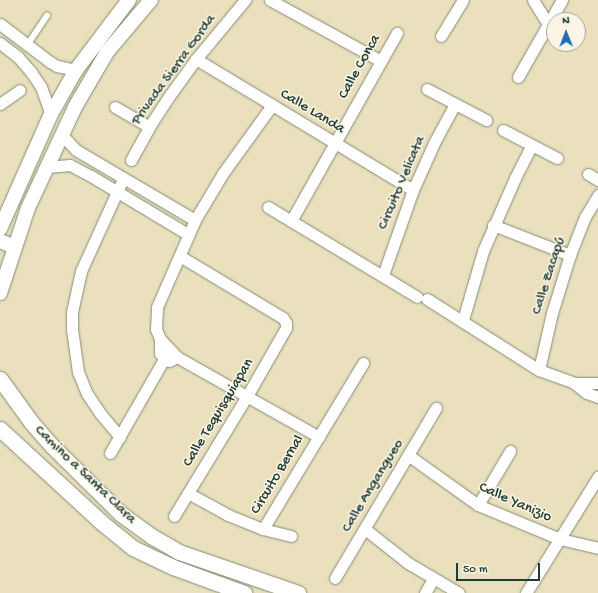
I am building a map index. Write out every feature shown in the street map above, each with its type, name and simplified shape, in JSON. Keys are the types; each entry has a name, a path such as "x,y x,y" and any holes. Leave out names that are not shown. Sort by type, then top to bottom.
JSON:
{"main road":[{"name":"Camino a Santa Clara","path":"0,379 31,422 52,446 121,514 153,537 179,552 298,593"},
{"name":"Camino a Santa Clara","path":"0,429 101,522 133,548 173,567 244,593"}],"street":[{"path":"0,229 51,114 76,70 129,0"},
{"path":"0,293 26,213 61,134 91,78 107,52 151,0"},
{"name":"Privada Sierra Gorda","path":"131,160 149,128 196,59 246,0"},
{"path":"270,0 381,61"},
{"path":"441,36 463,0"},
{"path":"533,0 546,21"},
{"path":"555,12 562,0"},
{"path":"0,24 50,62 57,66 76,70"},
{"path":"518,77 546,28"},
{"name":"Calle Conca","path":"291,220 397,33"},
{"path":"0,43 18,57 31,72 41,87 51,114"},
{"path":"95,44 107,52"},
{"name":"Calle Landa","path":"196,59 413,190"},
{"path":"427,89 486,120"},
{"path":"0,104 20,90"},
{"name":"Circuito Velicata","path":"383,276 413,190 434,143 455,104"},
{"path":"272,105 223,173 195,220 157,307 156,329 160,338 177,357 319,437"},
{"path":"114,107 149,128"},
{"path":"503,130 557,158"},
{"path":"61,134 76,150 195,220"},
{"path":"463,320 473,281 493,225 532,145"},
{"path":"70,165 76,150"},
{"path":"46,167 70,165 189,235"},
{"path":"588,174 598,180"},
{"path":"120,437 100,413 87,394 78,372 72,329 72,312 81,271 122,178"},
{"name":"Calle Zacapú","path":"539,370 552,313 570,255 585,217 598,195"},
{"path":"10,207 26,213"},
{"path":"268,207 383,276 463,320 539,370 574,383 587,393 598,397"},
{"path":"493,225 570,255"},
{"path":"0,240 15,247"},
{"name":"Calle Tequisquiapan","path":"174,516 247,396 286,328 286,323 283,318 180,256"},
{"path":"160,338 160,353 164,359 168,361 177,357"},
{"path":"110,453 164,359"},
{"name":"Circuito Bernal","path":"263,529 363,363"},
{"path":"574,383 598,383"},
{"name":"Calle Angangueo","path":"335,578 436,408"},
{"path":"478,505 510,451"},
{"name":"Calle Yanizio","path":"408,455 478,505 560,539 598,548"},
{"path":"526,593 598,477"},
{"name":"Circuito Bernal","path":"188,493 228,515 263,529 291,536"},
{"path":"365,528 408,563 433,579 460,593"},
{"path":"425,593 433,579"}],"lane":[{"path":"28,44 47,16"}]}
